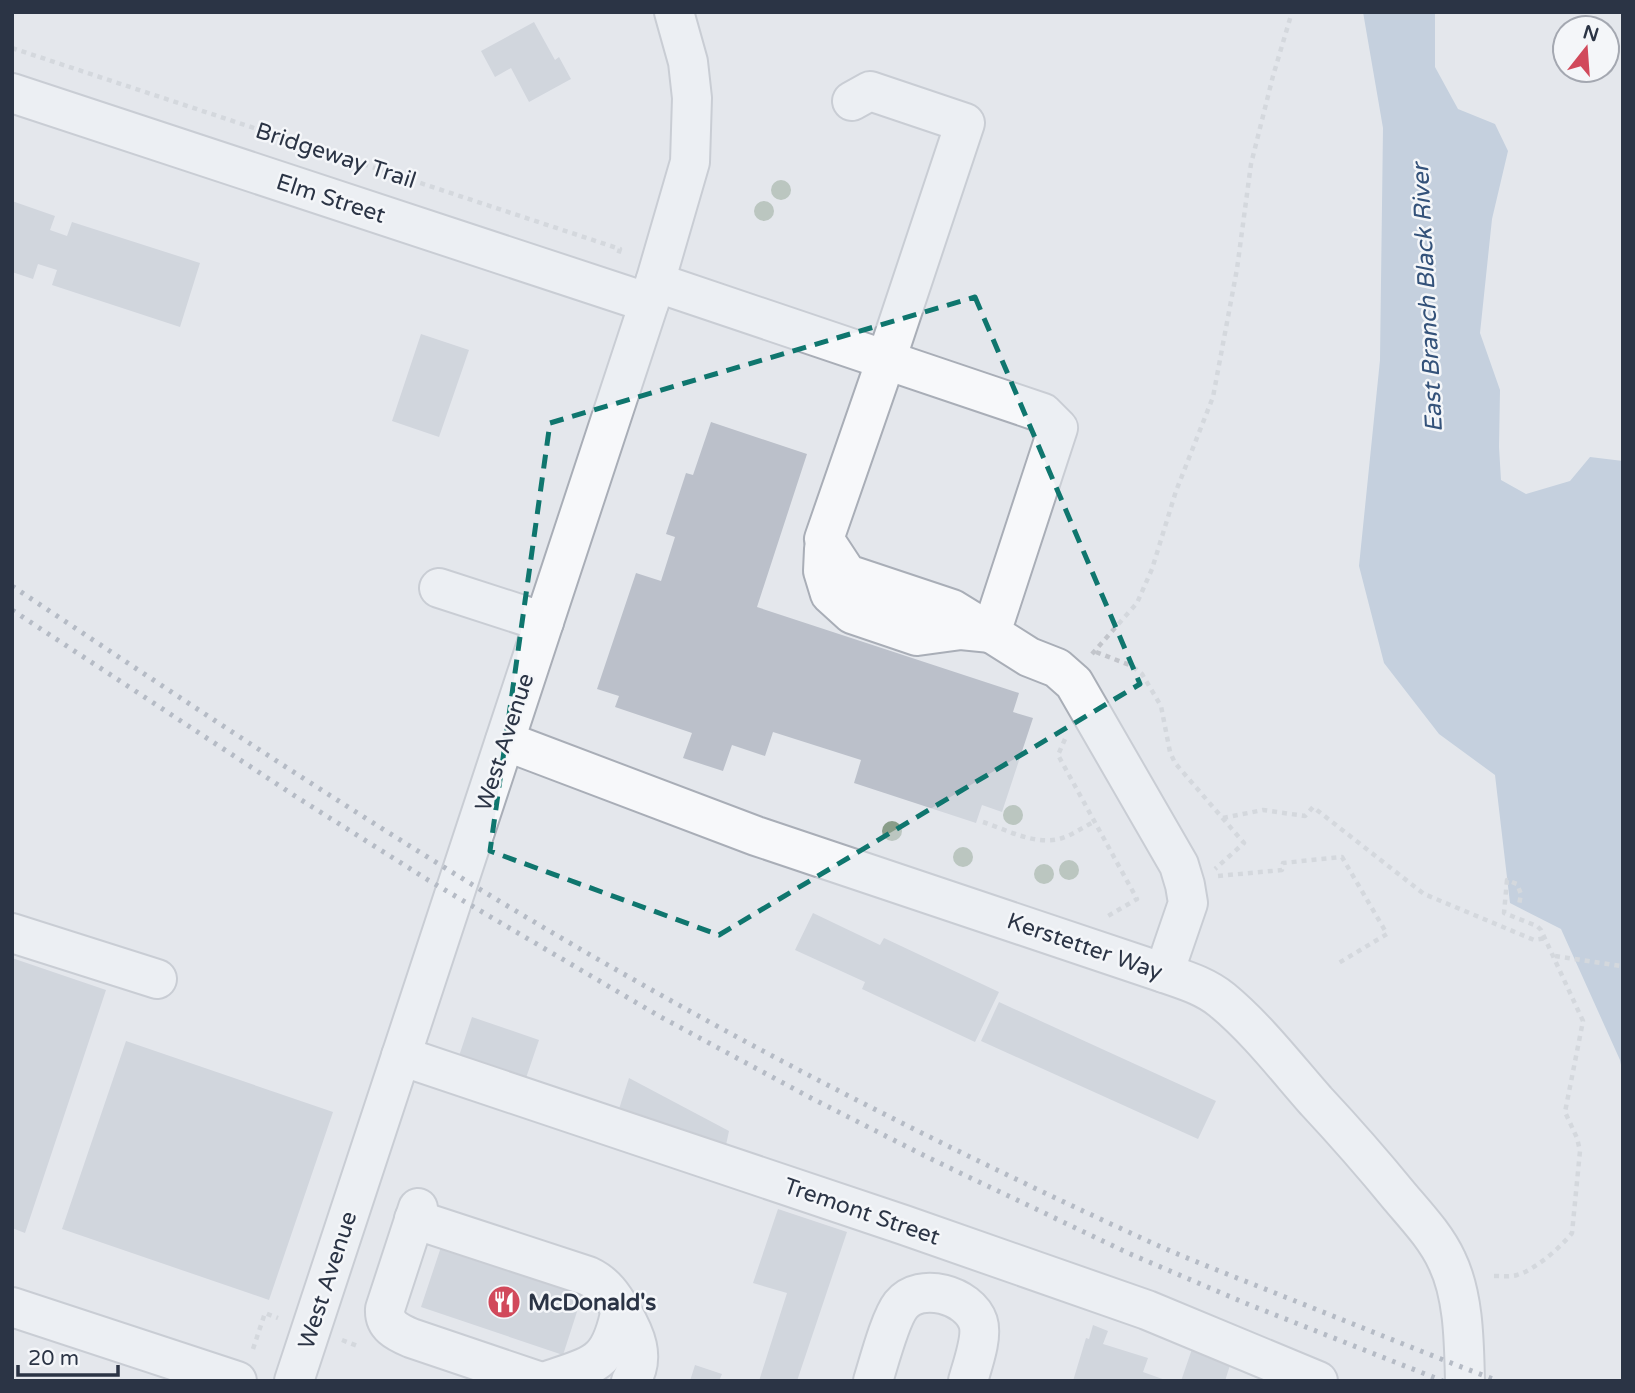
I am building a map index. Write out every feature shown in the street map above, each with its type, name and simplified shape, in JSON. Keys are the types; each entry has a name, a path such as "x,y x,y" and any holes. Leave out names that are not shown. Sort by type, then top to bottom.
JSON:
{"street":[{"name":"West Avenue","path":"294,1381 652,293 690,162 692,98 688,62 674,12"},
{"path":"852,101 870,91 965,123 824,539 847,574 952,609 1029,657 1057,668 1074,683 1179,865 1188,902 1164,973"},
{"name":"Elm Street","path":"12,93 607,289 652,293 886,360 1043,413 1058,428 991,633"},
{"path":"439,588 544,622"},
{"name":"Kerstetter Way","path":"505,741 756,836 1203,987 1246,1022 1358,1147 1435,1239 1454,1277 1459,1296 1465,1381"},
{"path":"12,933 156,979"},
{"name":"Tremont Street","path":"401,1056 1135,1305 1316,1380"},
{"path":"538,1381 411,1338 387,1322 385,1309 416,1213 598,1281 615,1298 632,1328 638,1349 638,1367 631,1381"},
{"path":"873,1381 900,1306 917,1293 931,1293 960,1301 972,1310 978,1321 980,1330 968,1381"},
{"path":"12,1307 237,1381"},
{"path":"547,1381 583,1368 606,1353 616,1333 621,1310"}],"path":[{"path":"1086,659 1137,603 1152,569 1176,491 1213,397 1237,269 1251,164 1292,12"},
{"name":"Bridgeway Trail","path":"12,48 620,249 607,289"},
{"path":"1095,651 1132,666 1142,674 1161,706 1170,752 1175,763 1244,843 1211,872 1214,875 1282,870 1283,863 1342,857 1387,934 1337,964"},
{"path":"1060,730 1066,740 1058,755 1137,899 1107,916"},
{"path":"1223,818 1263,810 1305,816 1313,807 1423,894 1534,940 1546,938"},
{"path":"984,822 1036,839 1049,840 1060,839 1094,822"},
{"path":"1494,1276 1514,1276 1527,1272 1572,1233 1580,1151 1565,1112 1583,1021 1541,930 1504,913 1507,880 1517,884 1521,894 1519,905"},
{"path":"1554,956 1622,965"}],"highlighted area":[{"path":"975,297 1140,684 719,935 490,851 550,423"}],"water":[{"name":"East Branch Black River","path":"1363,12 1435,12 1435,67 1458,109 1495,124 1508,151 1492,219 1480,333 1500,390 1501,480 1526,494 1570,481 1590,457 1623,461 1623,1075 1620,1060 1561,929 1510,903 1495,775 1439,734 1384,663 1359,566 1380,360 1383,128"}],"building":[{"path":"534,22 555,60 559,57 571,79 529,102 511,68 495,77 481,51"},
{"path":"12,201 55,216 50,230 67,236 72,222 200,263 180,327 52,285 57,270 38,264 33,279 12,272"},
{"path":"421,334 469,350 439,437 392,421"},
{"path":"711,422 807,454 757,607 1019,693 1013,712 1033,718 1002,812 982,805 976,823 854,783 861,760 773,732 765,756 732,745 723,771 683,758 692,733 615,707 619,696 597,689 636,573 661,581 675,537 666,534 686,473 693,475"},
{"path":"813,913 880,945 884,938 999,992 975,1042 862,989 865,982 795,950"},
{"path":"12,958 106,990 25,1233 12,1228"},
{"path":"999,1002 1216,1101 1198,1139 981,1041"},
{"path":"472,1017 539,1040 526,1078 459,1056"},
{"path":"126,1041 333,1112 269,1300 62,1229"},
{"path":"629,1078 729,1131 726,1145 619,1109"},
{"path":"778,1209 847,1232 797,1381 759,1381 787,1293 753,1283"},
{"path":"443,1241 585,1287 563,1355 421,1307"},
{"path":"1093,1325 1108,1331 1103,1344 1148,1358 1143,1372 1168,1381 1073,1381 1086,1338 1089,1339"},
{"path":"1192,1349 1231,1362 1225,1381 1181,1381"},
{"path":"695,1365 722,1374 719,1381 690,1381"}],"railway":[{"path":"12,586 394,836 550,931 759,1049 958,1151 1159,1246 1498,1381"},
{"path":"12,610 428,880 659,1016 811,1098 1128,1253 1245,1303 1443,1381"}],"place":[{"name":"McDonald's","path":"504,1302"}]}
